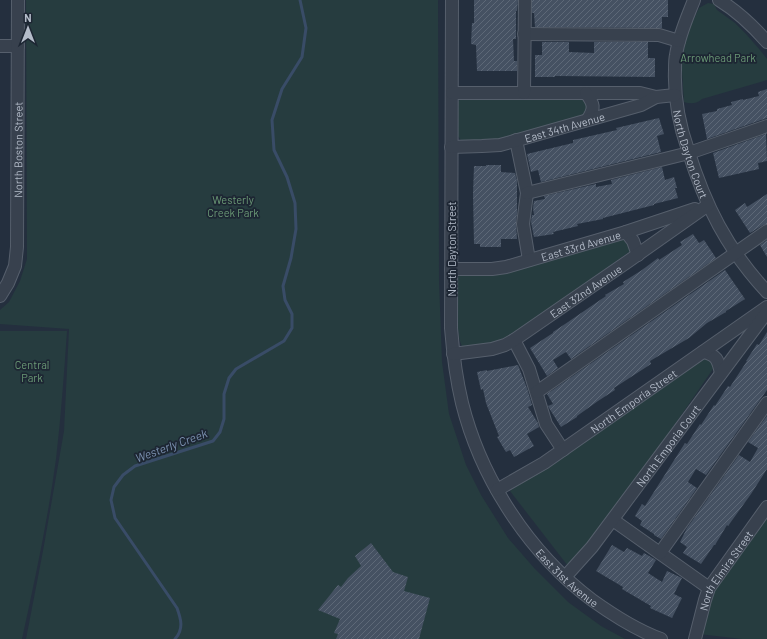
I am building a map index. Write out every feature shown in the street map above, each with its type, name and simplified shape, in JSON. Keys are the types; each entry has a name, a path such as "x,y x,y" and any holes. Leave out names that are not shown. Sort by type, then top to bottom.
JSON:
{"street":[{"name":"North Boston Street","path":"0,296 8,283 15,266 17,247 18,0"},
{"name":"North Dayton Street","path":"452,0 451,328 453,354 462,404 484,464 497,490"},
{"path":"524,0 524,93"},
{"name":"North Dayton Court","path":"694,0 679,41 676,56 676,95 681,129 698,181 708,205 727,240 767,292"},
{"path":"719,0 743,17 767,42"},
{"path":"524,34 660,36 679,41"},
{"path":"0,46 18,46"},
{"path":"452,93 640,94 656,97"},
{"path":"586,93 592,103 593,108 588,120"},
{"name":"East 34th Avenue","path":"452,147 500,145 642,105 656,97 676,95"},
{"path":"527,193 689,153 767,126"},
{"path":"516,140 527,193 523,224 529,260"},
{"name":"East 33rd Avenue","path":"451,269 492,269 506,267 626,232 708,205"},
{"name":"East 32nd Avenue","path":"453,354 492,349 514,340 708,205"},
{"path":"668,233 672,217"},
{"path":"537,392 767,231"},
{"path":"626,232 633,241 638,255"},
{"name":"North Emporia Street","path":"497,490 544,463 767,307"},
{"name":"North Emporia Court","path":"565,577 592,547 613,520 767,312"},
{"path":"741,325 758,325"},
{"path":"514,340 529,369 546,424 563,450"},
{"path":"703,352 712,354 719,362 721,374"},
{"path":"660,553 767,403"},
{"name":"East 31st Avenue","path":"497,490 510,512 525,532 541,552 565,577 584,594 610,613 634,627 661,639"},
{"name":"North Elmira Street","path":"695,639 709,588 767,507"},
{"path":"613,520 709,588"}],"green space":[{"name":"Westerly Creek Park","path":"26,0 438,0 439,281 442,362 449,414 466,465 481,495 508,538 535,569 568,602 601,626 625,639 26,639 64,431 69,329 0,324 0,310 9,302 20,281 27,259"},
{"name":"Arrowhead Park","path":"708,3 714,4 717,10 735,23 767,59 767,80 702,99 696,103 687,103 684,102 682,70 682,59 686,39 699,8"},
{"path":"462,97 581,97 587,100 589,106 585,115 498,140 462,142 458,136 458,102"},
{"path":"622,237 631,246 629,252 512,336 482,346 462,346 458,332 457,303 459,275 462,273"},
{"name":"Central Park","path":"0,331 67,331 64,379 53,482 41,549 22,639 0,639"},
{"path":"703,356 710,358 715,366 594,542 568,566 510,491"},
{"path":"767,507 767,639 742,639 699,634 709,588"}],"building":[{"path":"474,0 518,0 516,11 516,39 513,39 514,61 517,61 517,71 477,71 476,45 471,44 472,23 474,23"},
{"path":"532,0 668,0 668,17 662,17 662,28 535,27 534,13 532,13"},
{"path":"542,42 569,42 569,52 594,53 594,42 648,42 648,58 655,58 655,77 535,77 535,55 542,55"},
{"path":"767,89 767,118 707,139 702,114 717,111 717,109 732,105 731,102 759,96 758,92"},
{"path":"659,118 664,134 657,136 661,152 541,182 538,170 531,172 527,154 573,143 573,140 617,130 616,128"},
{"path":"766,134 767,161 758,163 759,169 719,178 713,153"},
{"path":"501,165 501,172 515,173 517,181 517,239 501,239 501,247 480,247 480,244 474,244 474,166"},
{"path":"662,167 665,180 674,177 678,198 603,219 577,224 578,226 553,232 554,234 534,237 531,222 532,215 534,215 534,201 545,199 544,196 596,184 596,187 612,184 611,180"},
{"path":"767,194 767,224 750,233 735,210 745,203 747,207"},
{"path":"693,234 699,243 704,240 716,258 571,359 566,352 553,360 558,368 547,376 530,348 606,296 605,295 624,284 623,282 658,258 659,260 682,245 680,242"},
{"path":"767,240 767,257 760,245"},
{"path":"725,270 745,299 707,323 689,338 650,361 651,364 614,388 615,390 561,427 548,406 553,404 547,394"},
{"path":"767,332 767,390 706,475 696,469 688,482 697,488 661,539 640,525 642,521 635,516 642,504 645,506 685,443 687,444 728,386 730,387 757,344 759,345"},
{"path":"518,365 532,405 528,407 539,427 527,434 534,446 514,457 510,450 506,452 497,437 499,436 486,403 483,389 481,390 477,372"},
{"path":"767,416 767,469 701,564 683,553 687,547 680,542 687,528 739,455 750,462 758,448 748,442"},
{"path":"371,543 393,572 408,577 404,591 430,598 419,639 336,639 338,634 334,633 340,619 318,610 338,585 341,587 361,566 355,556"},
{"path":"612,545 624,552 627,548 642,556 644,553 656,560 648,573 662,582 667,571 682,578 674,594 682,598 672,618 650,608 651,606 622,589 623,587 596,571"}],"waterway":[{"name":"Westerly Creek","path":"175,639 181,628 177,608 115,518 111,500 114,487 123,475 135,466 213,441 220,432 224,419 224,394 229,378 236,369 284,341 292,328 292,314 285,300 283,286 291,258 296,229 295,203 287,177 274,150 272,120 282,89 302,57 306,28 300,0"}]}
